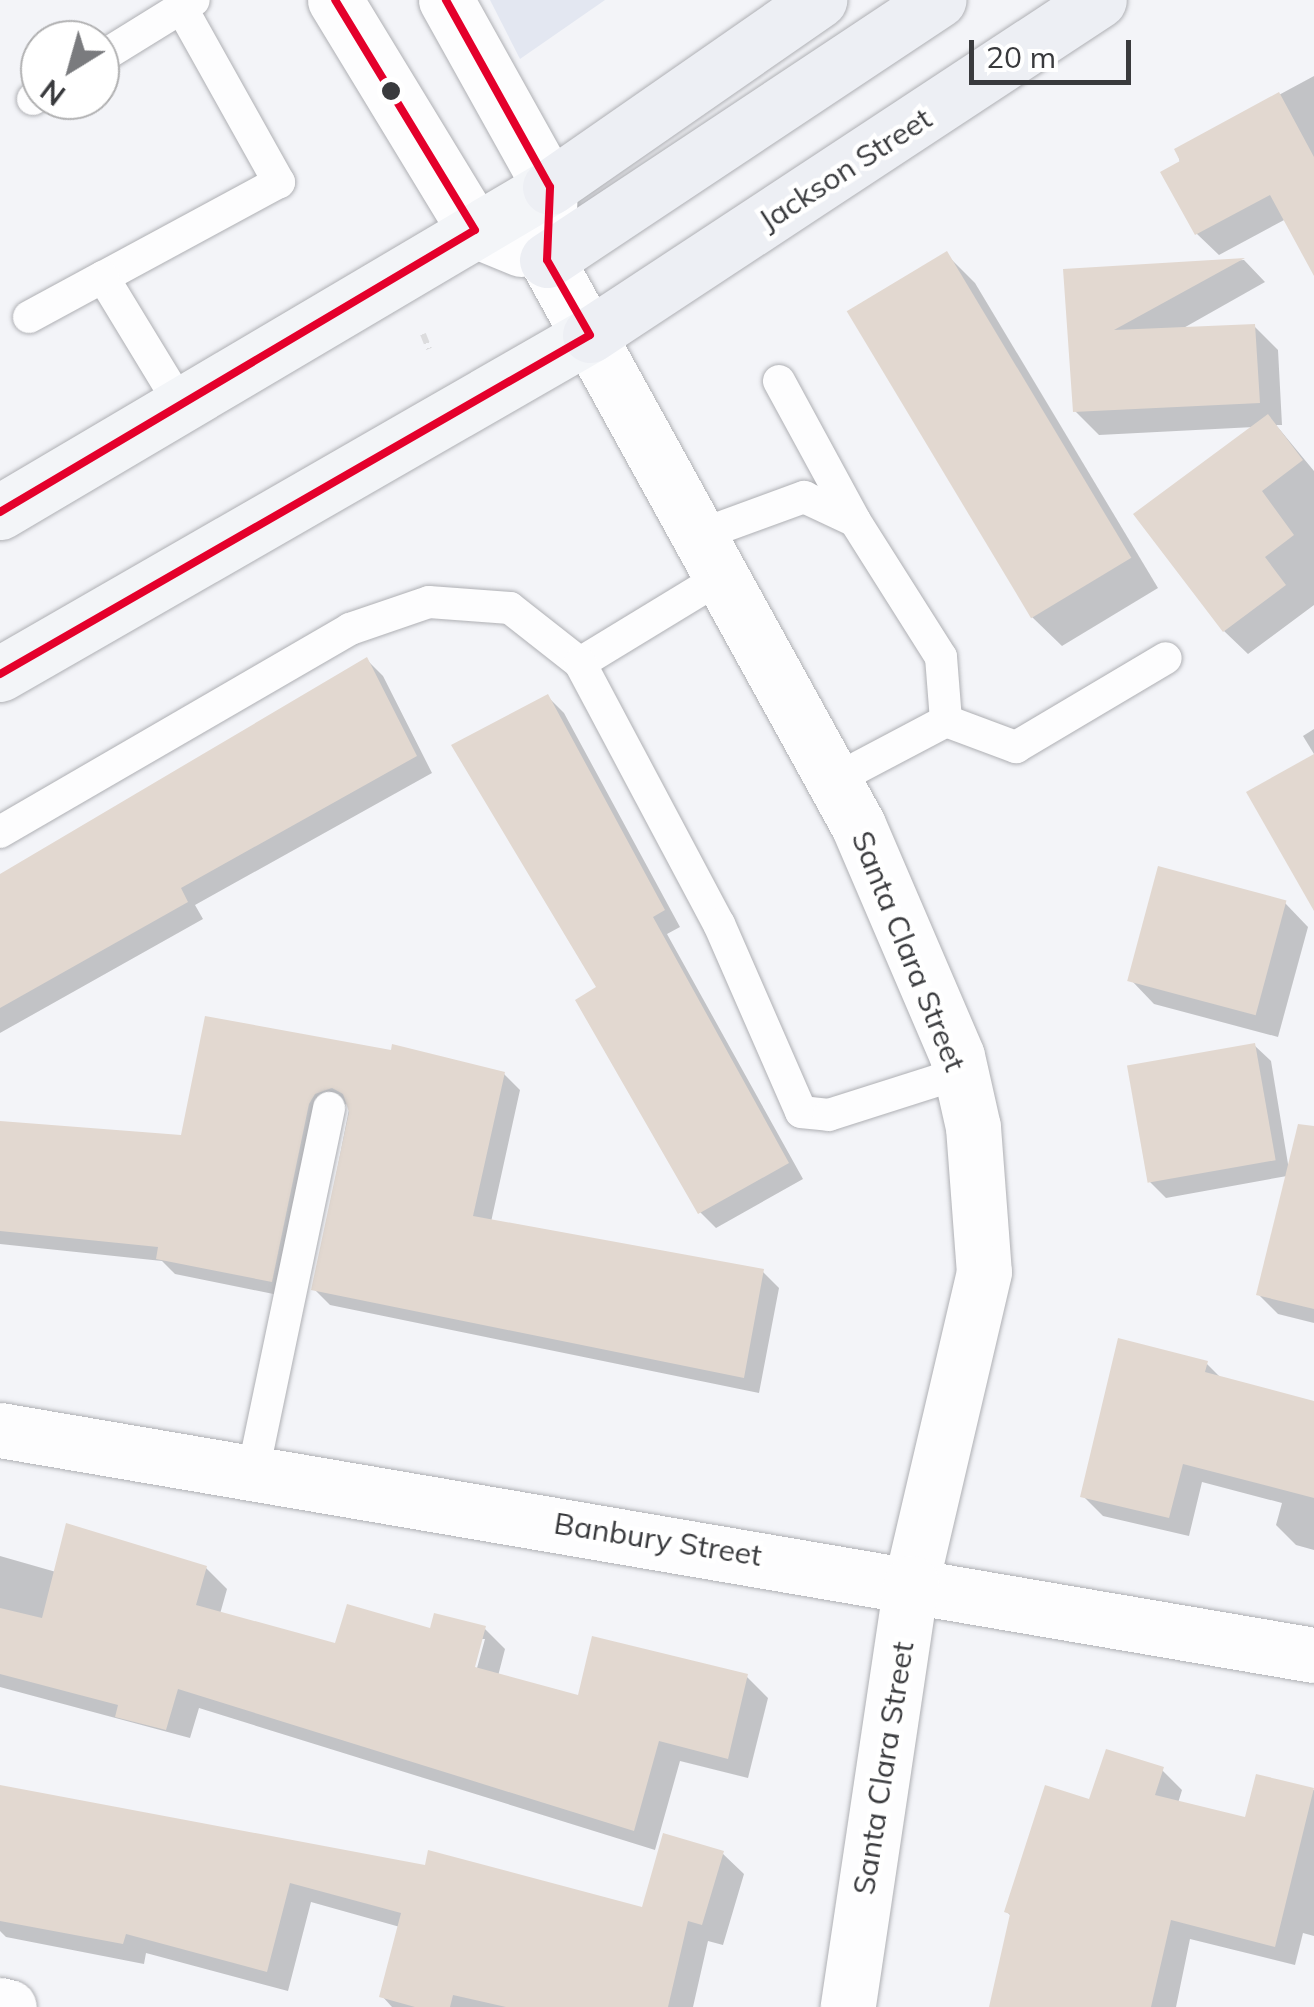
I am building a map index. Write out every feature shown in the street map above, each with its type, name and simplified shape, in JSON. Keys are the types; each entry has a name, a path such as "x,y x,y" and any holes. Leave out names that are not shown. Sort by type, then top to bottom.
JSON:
{"highway":[{"path":"550,187 820,0"},
{"path":"547,260 939,0"},
{"name":"Jackson Street","path":"590,335 1099,0"}],"main road":[{"path":"335,0 475,230 547,260 550,187 446,0"},
{"path":"0,512 550,187"},
{"name":"Santa Clara Street","path":"547,260 836,779 961,1073 982,1198 984,1272 911,1583 848,2007"},
{"path":"0,674 590,335"},
{"name":"Banbury Street","path":"0,1430 1314,1655"},
{"path":"0,2005 9,2007"}],"lane":[{"path":"29,317 279,182 187,4 120,46"},
{"path":"103,276 182,407"},
{"path":"779,381 856,522 941,657 946,721"},
{"path":"580,663 712,555 804,497 856,522"},
{"path":"0,832 350,629 428,602 510,608 580,663 719,924 801,1112 829,1115 961,1073"},
{"path":"836,779 946,721 1016,746 1166,658"},
{"path":"253,1472 330,1108"}],"path":[{"path":"423,334 429,349"}],"shaded area":[{"path":"490,0 605,0 520,59"}],"building":[{"path":"1279,92 1314,157 1314,276 1270,195 1195,235 1160,172 1180,161 1174,149"},
{"path":"947,251 1131,558 1031,618 847,311"},
{"path":"1245,258 1114,330 1255,324 1260,403 1073,412 1063,269"},
{"path":"1268,414 1303,460 1262,491 1294,535 1265,557 1286,585 1223,632 1133,514"},
{"path":"367,657 417,756 181,888 188,902 0,1008 0,874"},
{"path":"548,694 665,910 653,917 789,1163 698,1214 575,1000 596,987 451,745"},
{"path":"1314,754 1314,911 1246,792"},
{"path":"1158,866 1286,900 1256,1015 1127,981"},
{"path":"205,1016 391,1050 392,1044 505,1072 473,1216 764,1269 744,1378 311,1290 349,1112 343,1094 332,1088 315,1094 309,1104 272,1282 156,1259 158,1247 0,1231 0,1121 181,1135"},
{"path":"1255,1043 1276,1160 1148,1183 1127,1066"},
{"path":"1298,1124 1314,1126 1314,1309 1256,1295"},
{"path":"1118,1338 1208,1361 1205,1372 1314,1401 1314,1498 1183,1464 1169,1518 1080,1497"},
{"path":"66,1523 207,1566 196,1605 335,1643 347,1604 430,1628 434,1613 486,1626 475,1667 578,1695 592,1636 748,1674 728,1759 659,1741 634,1831 178,1689 166,1730 115,1717 118,1705 0,1674 0,1608 42,1618"},
{"path":"1106,1749 1164,1767 1155,1795 1245,1817 1256,1774 1314,1788 1275,1947 1171,1920 1151,2007 989,2007 1010,1914 1004,1912 1045,1785 1089,1799"},
{"path":"0,1785 425,1865 428,1850 642,1907 663,1833 724,1851 702,1925 688,1921 668,2007 506,2007 453,1995 450,2007 415,2007 379,1997 401,1913 290,1883 267,1972 126,1934 123,1944 0,1921"}],"transit line":[{"path":"0,512 475,230 335,0"},
{"path":"0,674 590,335 547,260 550,187 446,0"}]}
